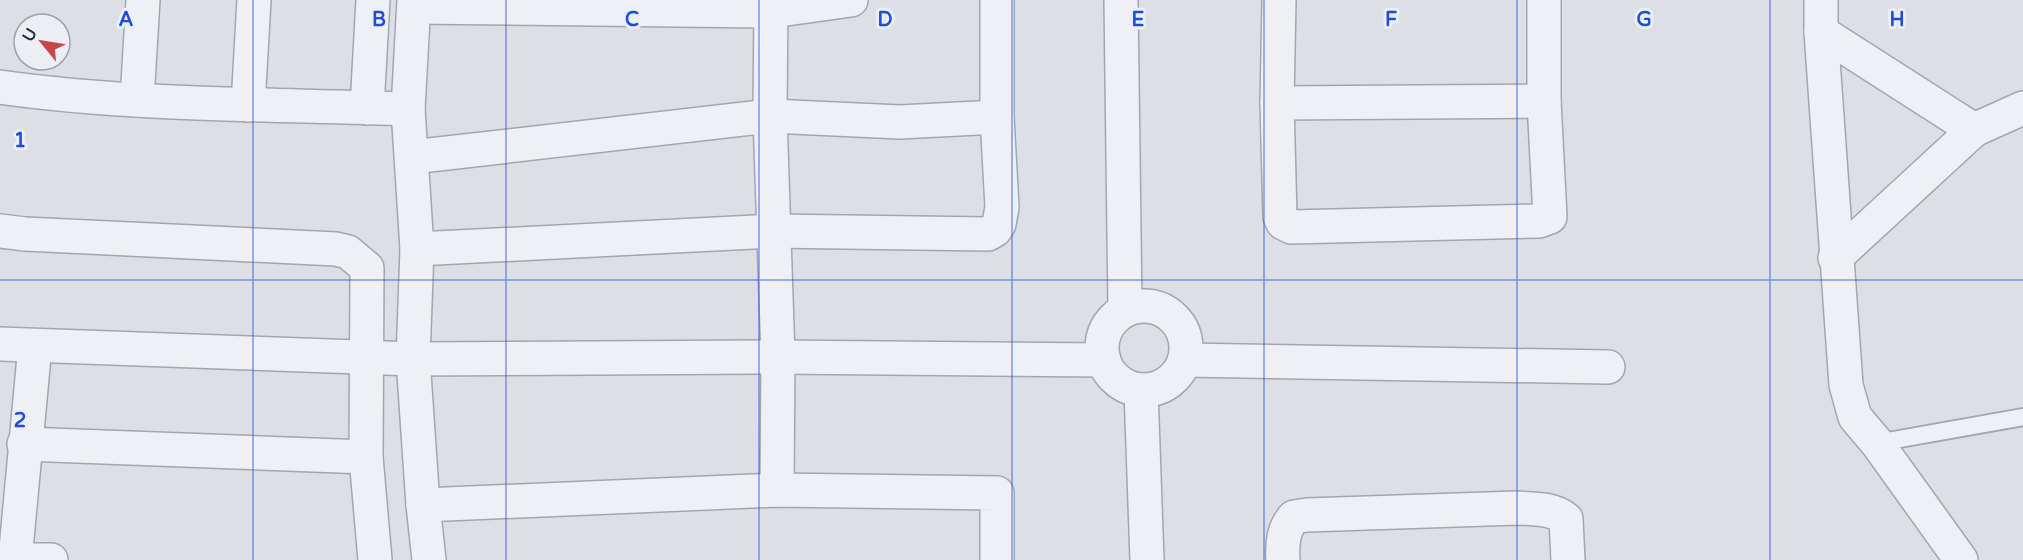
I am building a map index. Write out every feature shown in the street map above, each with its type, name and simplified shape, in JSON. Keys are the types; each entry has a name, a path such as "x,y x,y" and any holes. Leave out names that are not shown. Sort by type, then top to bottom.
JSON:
{"street":[{"path":"137,100 143,0"},
{"path":"248,105 254,0"},
{"path":"367,108 373,0"},
{"path":"429,560 413,359 417,249 408,109 414,3 771,6 851,0"},
{"path":"417,249 773,231 988,234 999,224 1002,207 997,117 997,0"},
{"path":"1121,0 1125,310"},
{"path":"1279,0 1277,102 1280,217 1283,223 1292,227 1545,220 1550,217 1544,101 1544,0"},
{"path":"1821,0 1835,258 1846,385 1855,417 1877,443 1961,560"},
{"path":"771,6 770,116 778,357 777,490"},
{"path":"1821,32 1974,130"},
{"path":"0,87 33,92 137,100 408,109"},
{"path":"1277,102 1544,101"},
{"path":"1835,258 1974,130 2023,108"},
{"path":"412,157 770,116 900,122 997,117"},
{"path":"0,231 336,249 348,252 367,268 366,457 375,560"},
{"path":"1141,305 1157,307 1172,315 1182,328 1187,344 1185,360 1173,380 1163,386 1152,390 1132,389 1112,375 1104,360 1102,351 1105,331 1117,315 1125,310 1141,305"},
{"path":"0,344 413,359 778,357 1104,360"},
{"path":"35,346 10,560 51,560"},
{"path":"1185,360 1608,368"},
{"path":"1141,390 1147,560"},
{"path":"24,444 366,457"},
{"path":"423,505 777,490 997,493 997,560"},
{"path":"1282,560 1286,526 1294,517 1517,508 1545,510 1560,514 1566,519 1568,560"}],"lane":[{"path":"1877,443 2023,417"}]}
